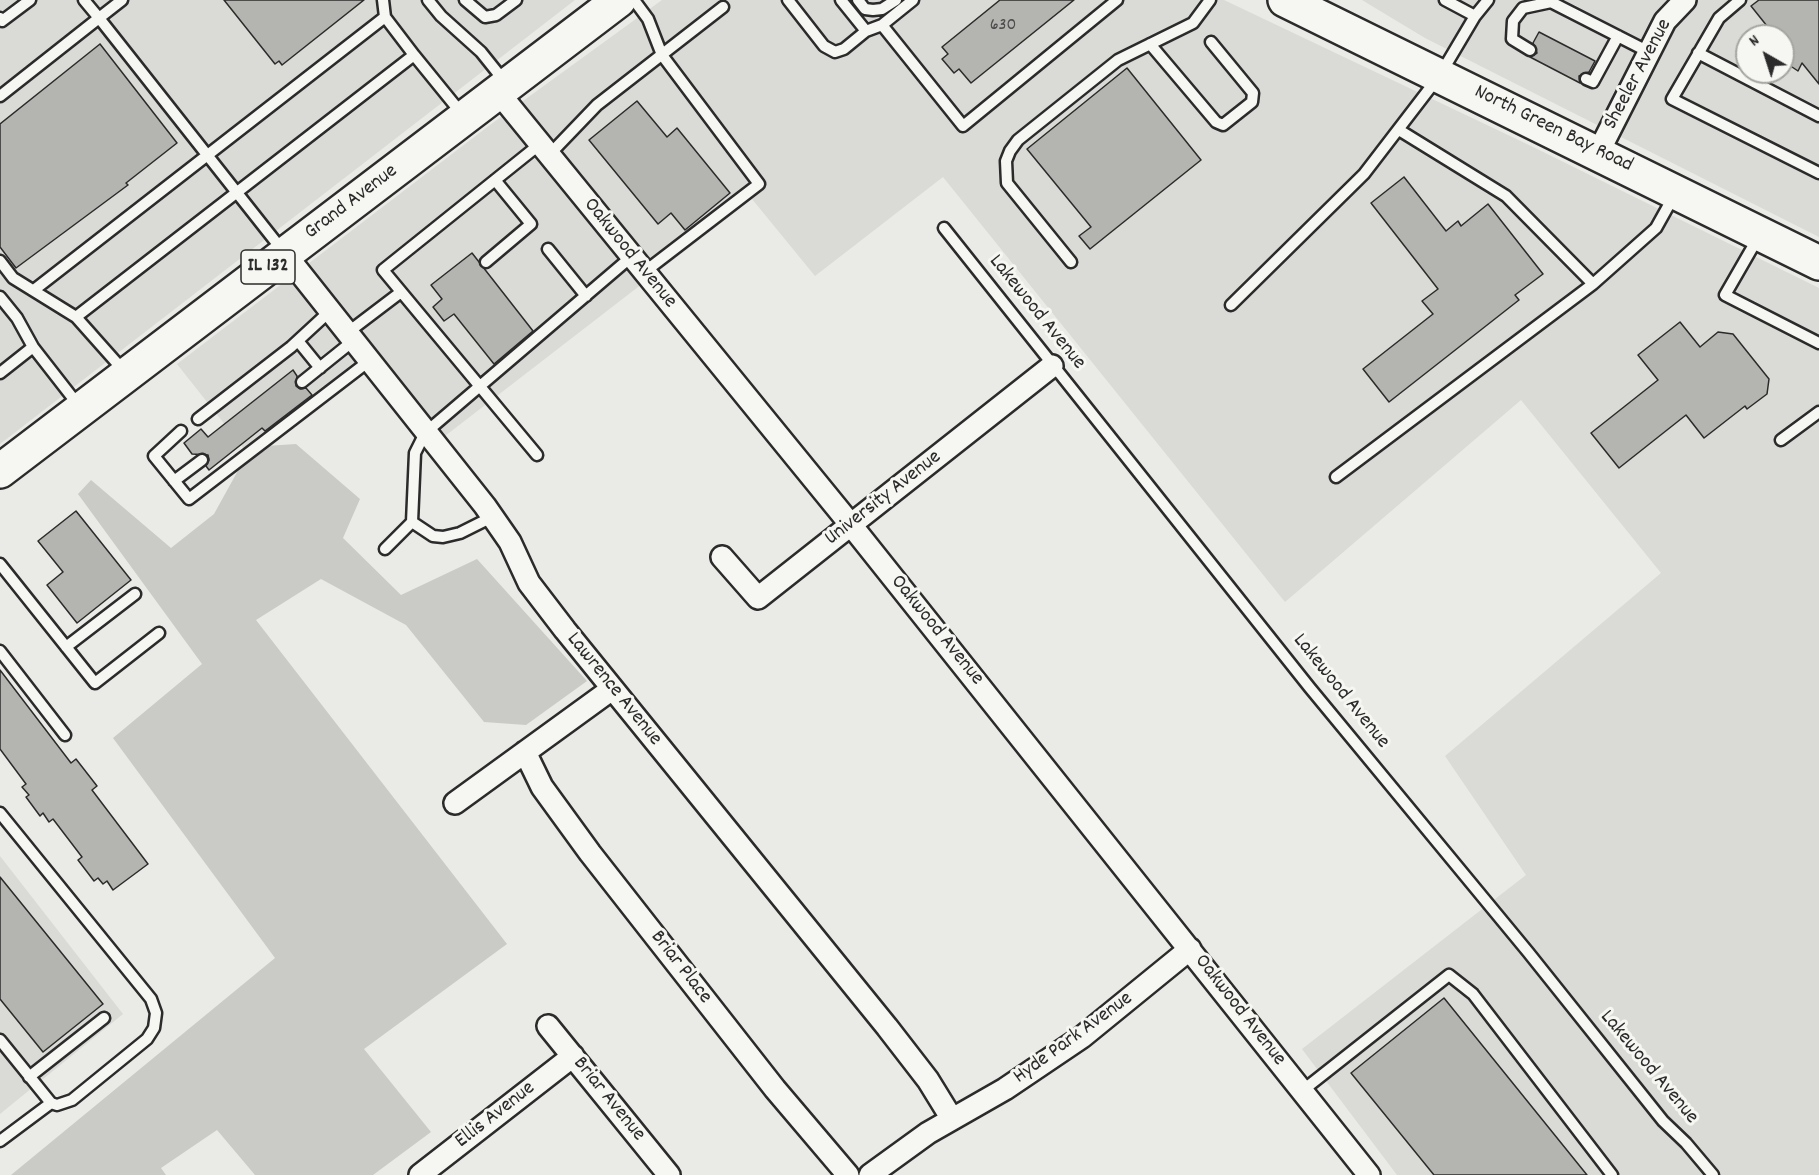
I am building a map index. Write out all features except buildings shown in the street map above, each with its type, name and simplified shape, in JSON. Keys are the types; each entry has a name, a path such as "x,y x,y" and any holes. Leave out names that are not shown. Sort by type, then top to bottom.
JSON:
{"main road":[{"name":"North Green Bay Road","path":"1285,0 1819,263"},
{"name":"Grand Avenue","path":"0,471 503,88 606,5"}],"street":[{"name":"Sheeler Avenue","path":"1598,153 1665,21 1685,0"},
{"name":"Oakwood Avenue","path":"503,88 545,149 637,265 851,525 1369,1175"},
{"name":"Lawrence Avenue","path":"285,254 492,517 510,542 529,583 612,689 887,1027 928,1080 952,1119"},
{"name":"University Avenue","path":"723,557 758,598 1052,366"},
{"path":"455,803 612,689"},
{"name":"Briar Place","path":"525,752 542,787 590,853 775,1089 848,1175"},
{"name":"Hyde Park Avenue","path":"870,1175 952,1119 1005,1089 1082,1037 1190,949"},
{"name":"Briar Avenue","path":"548,1026 669,1175"},
{"name":"Ellis Avenue","path":"420,1175 573,1056"}],"lane":[{"path":"0,18 2,21 30,0"},
{"path":"84,0 285,254"},
{"path":"0,96 122,0"},
{"path":"383,0 385,17 465,117"},
{"path":"428,0 441,16 481,52 503,88"},
{"path":"465,0 485,17 496,15 516,0"},
{"path":"385,549 412,522 415,453 425,433 586,296 759,184 662,55 648,19 634,0"},
{"path":"788,0 830,51 844,49 866,31 882,25 913,0"},
{"path":"841,0 866,31"},
{"path":"858,0 865,9 873,10 882,9 896,0"},
{"path":"1071,262 1007,183 1006,161 1018,140 1118,60 1193,23 1210,0"},
{"path":"1445,0 1475,16"},
{"path":"1231,305 1364,174 1440,75 1475,16 1488,0"},
{"path":"882,25 963,126 1115,1"},
{"path":"1735,1 1719,18 1672,99 1819,173"},
{"path":"1530,50 1512,39 1510,32 1514,21 1522,8 1551,2 1649,52"},
{"path":"537,455 383,270 495,180 545,149 597,105 723,7"},
{"path":"34,290 208,157 385,17"},
{"path":"1586,79 1593,82 1618,36"},
{"path":"1150,44 1216,122 1223,125 1252,102 1253,93 1211,42"},
{"path":"1698,53 1819,116"},
{"path":"75,317 414,55"},
{"path":"1399,130 1506,196 1593,284"},
{"path":"486,262 531,224 495,180"},
{"path":"1336,477 1593,284 1656,228 1676,191"},
{"name":"Lakewood Avenue","path":"944,228 1310,688 1528,952 1663,1121 1686,1143 1713,1175"},
{"path":"1760,233 1725,295 1819,343"},
{"path":"548,249 586,296"},
{"path":"0,261 13,278 75,317 127,375"},
{"path":"302,382 320,368 350,337 400,292"},
{"path":"0,297 17,318 33,347 81,409"},
{"path":"198,419 298,340 330,311"},
{"path":"298,340 320,368"},
{"path":"0,373 33,347"},
{"path":"181,432 154,456 189,499 369,361"},
{"path":"1780,440 1819,412"},
{"path":"174,481 202,460"},
{"path":"412,522 433,536 443,537 460,533 492,517"},
{"path":"0,564 95,684 159,633"},
{"path":"66,647 135,594"},
{"path":"0,651 4,666 65,735"},
{"path":"0,813 151,999 156,1013 154,1028 147,1040 72,1100 57,1105 51,1103 0,1040"},
{"path":"1302,1091 1449,975 1473,994 1612,1175"},
{"path":"29,1077 104,1018"},
{"path":"0,1142 51,1103"}],"shaded area":[{"path":"0,0 575,0 0,444"},
{"path":"662,0 1224,0 1529,145 1819,288 1819,1175 1397,1175 1302,1049 1526,875 1445,756 1661,573 1521,400 1285,602 943,177 815,276 752,199 445,436 376,351 245,450 177,364 490,125"},
{"path":"1362,0 1819,0 1819,237 1425,38"},
{"path":"296,444 360,499 343,538 401,595 477,559 587,681 526,725 484,722 406,625 321,579 256,620 507,944 364,1049 431,1132 373,1175 255,1175 217,1130 161,1168 166,1175 11,1175 275,958 113,738 202,664 78,494 91,480 171,548 214,514 251,447"},
{"path":"0,856 123,1014 0,1114"}]}
